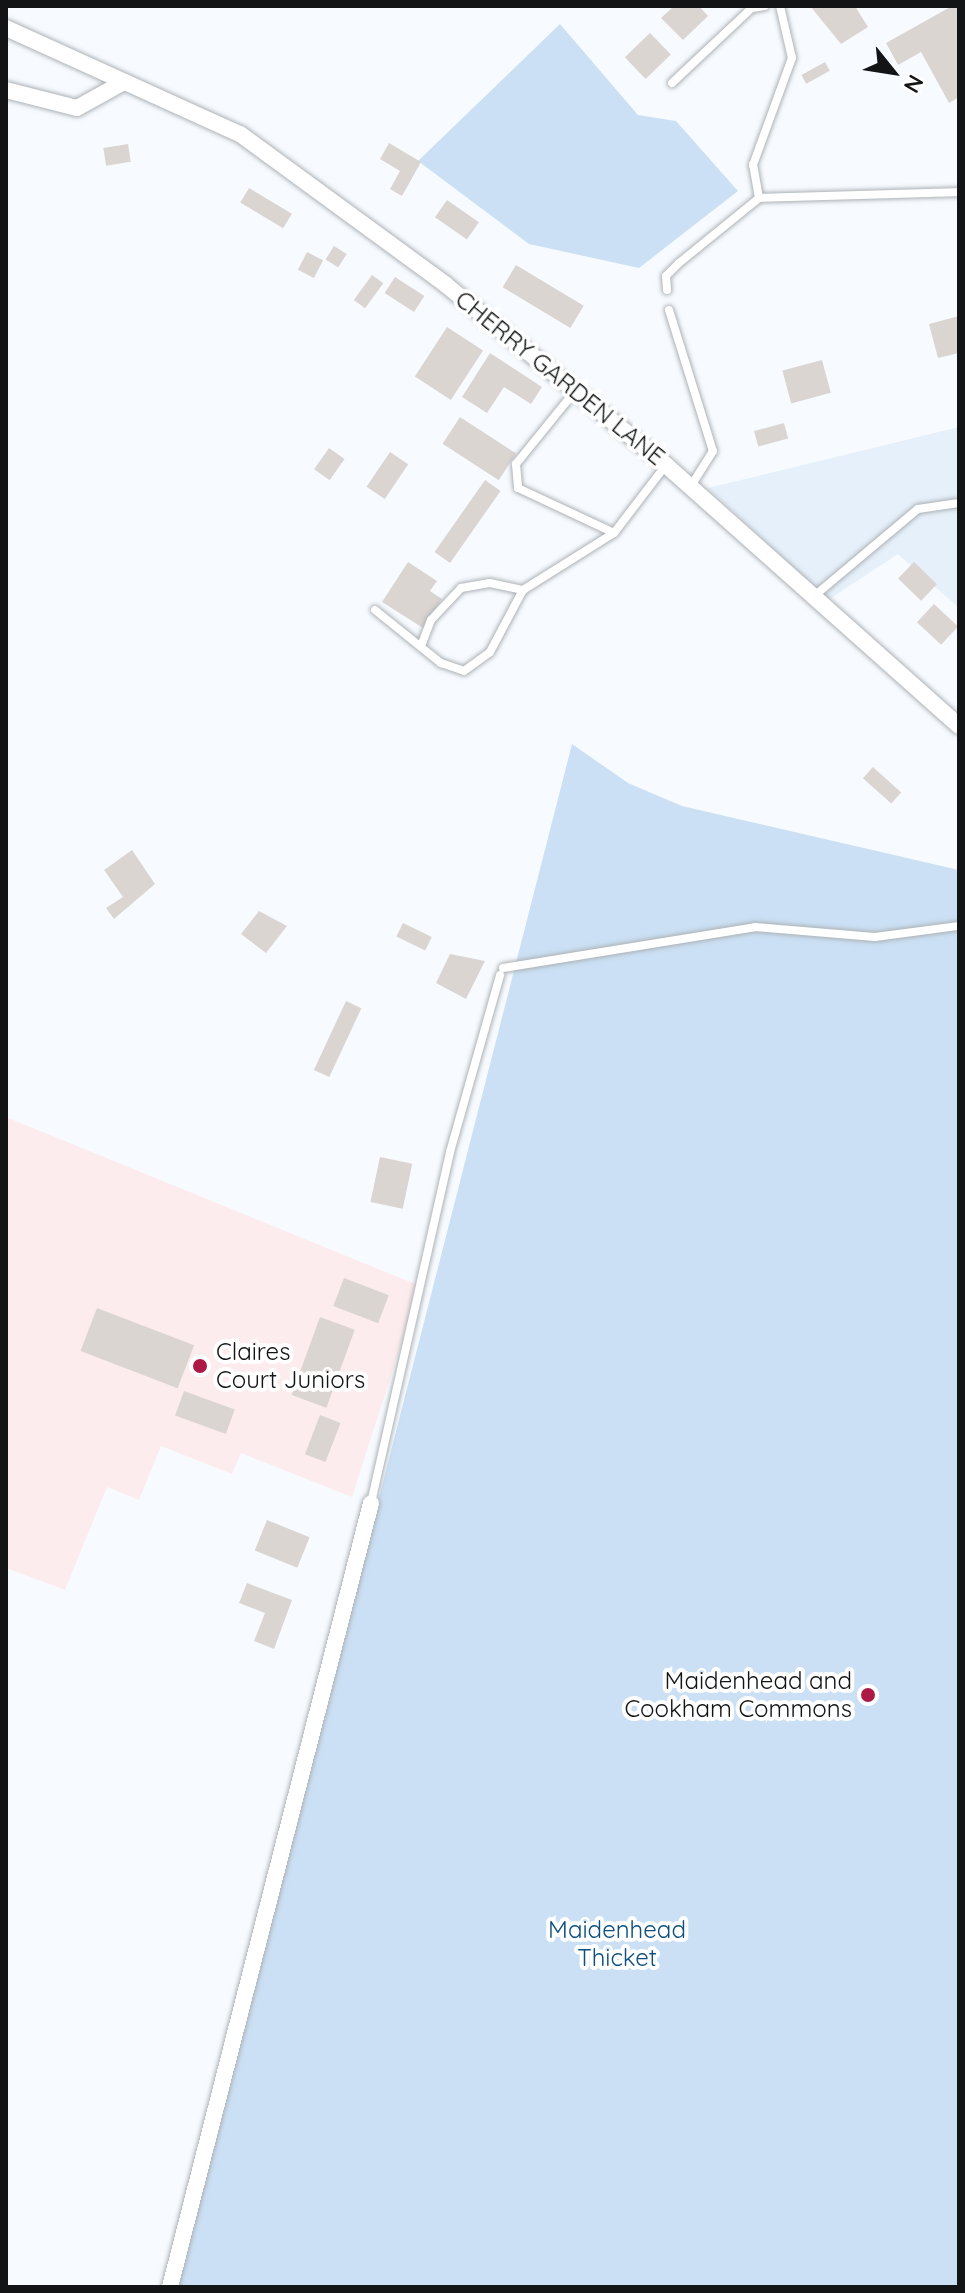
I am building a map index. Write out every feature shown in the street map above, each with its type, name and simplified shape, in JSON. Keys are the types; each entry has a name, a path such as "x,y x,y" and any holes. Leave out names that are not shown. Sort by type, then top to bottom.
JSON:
{"street":[{"name":"CHERRY GARDEN LANE","path":"6,28 240,134 446,285 666,465 959,726"},
{"path":"6,90 77,108 124,82"},
{"path":"170,2287 371,1503"}],"lane":[{"path":"672,83 752,8 765,6"},
{"path":"759,198 753,165 792,58 780,6"},
{"path":"667,290 666,276 679,263 759,198 959,192"},
{"path":"669,310 713,451 691,486"},
{"path":"567,401 516,464 518,488 614,533"},
{"path":"375,610 421,646 464,671 490,652 523,590 614,533 666,465"},
{"path":"812,598 918,509 959,503"},
{"path":"421,646 431,620 461,588 490,583 523,590"},
{"path":"371,1503 450,1152 502,971 755,927 875,937 959,926"}],"shaded area":[{"path":"959,427 959,608 898,554 828,600 708,488"},
{"name":"Claires Court Juniors","path":"6,1117 420,1286 352,1497 241,1453 232,1474 161,1446 139,1500 107,1487 65,1590 6,1568"}],"green space":[{"path":"560,24 638,115 676,121 738,191 639,268 529,244 418,161"},
{"name":"Maidenhead Thicket","path":"572,744 628,783 682,806 959,870 959,2287 177,2287"}],"building":[{"path":"674,6 699,6 708,16 683,40 661,18"},
{"path":"810,6 855,6 868,27 841,44"},
{"path":"952,6 959,6 959,97 949,103 921,52 898,65 886,43"},
{"path":"650,33 671,55 646,79 625,57"},
{"path":"825,62 830,71 806,84 801,75"},
{"path":"389,143 421,162 402,196 390,189 400,171 380,159"},
{"path":"128,144 131,162 106,166 103,148"},
{"path":"249,188 292,214 283,228 240,203"},
{"path":"447,200 479,222 467,240 435,217"},
{"path":"334,246 347,254 338,268 326,260"},
{"path":"307,252 323,260 314,278 298,270"},
{"path":"516,265 584,306 570,328 503,287"},
{"path":"372,275 383,283 365,308 354,300"},
{"path":"395,277 424,296 414,312 385,293"},
{"path":"959,316 959,353 938,358 929,324"},
{"path":"447,327 483,350 451,400 415,376"},
{"path":"490,353 542,387 531,404 504,387 487,413 462,397"},
{"path":"822,360 831,393 791,403 782,371"},
{"path":"460,417 516,453 499,480 443,444"},
{"path":"784,423 788,438 758,446 754,431"},
{"path":"329,448 345,459 330,480 314,469"},
{"path":"390,452 408,464 385,499 367,487"},
{"path":"485,480 501,491 450,563 435,552"},
{"path":"408,562 437,581 430,591 442,599 423,628 382,602"},
{"path":"914,562 937,584 921,601 898,579"},
{"path":"934,604 958,627 941,645 917,622"},
{"path":"873,767 901,792 891,804 863,778"},
{"path":"132,850 155,884 114,919 106,908 123,897 104,870"},
{"path":"259,911 287,926 266,953 241,934"},
{"path":"403,923 432,937 425,951 396,936"},
{"path":"450,954 485,961 466,999 436,983"},
{"path":"346,1001 361,1008 329,1077 314,1070"},
{"path":"380,1157 412,1164 403,1209 370,1202"},
{"path":"344,1278 389,1295 378,1323 333,1306"},
{"path":"97,1308 194,1345 178,1388 81,1351"},
{"path":"320,1317 355,1330 326,1408 292,1395"},
{"path":"184,1391 235,1409 226,1434 175,1415"},
{"path":"320,1415 341,1423 325,1462 305,1454"},
{"path":"267,1520 310,1537 297,1568 255,1551"},
{"path":"247,1583 292,1600 274,1649 254,1641 265,1613 239,1603"}],"place":[{"name":"Claires Court Juniors","path":"200,1366"},
{"name":"Maidenhead and Cookham Commons","path":"868,1695"}]}
